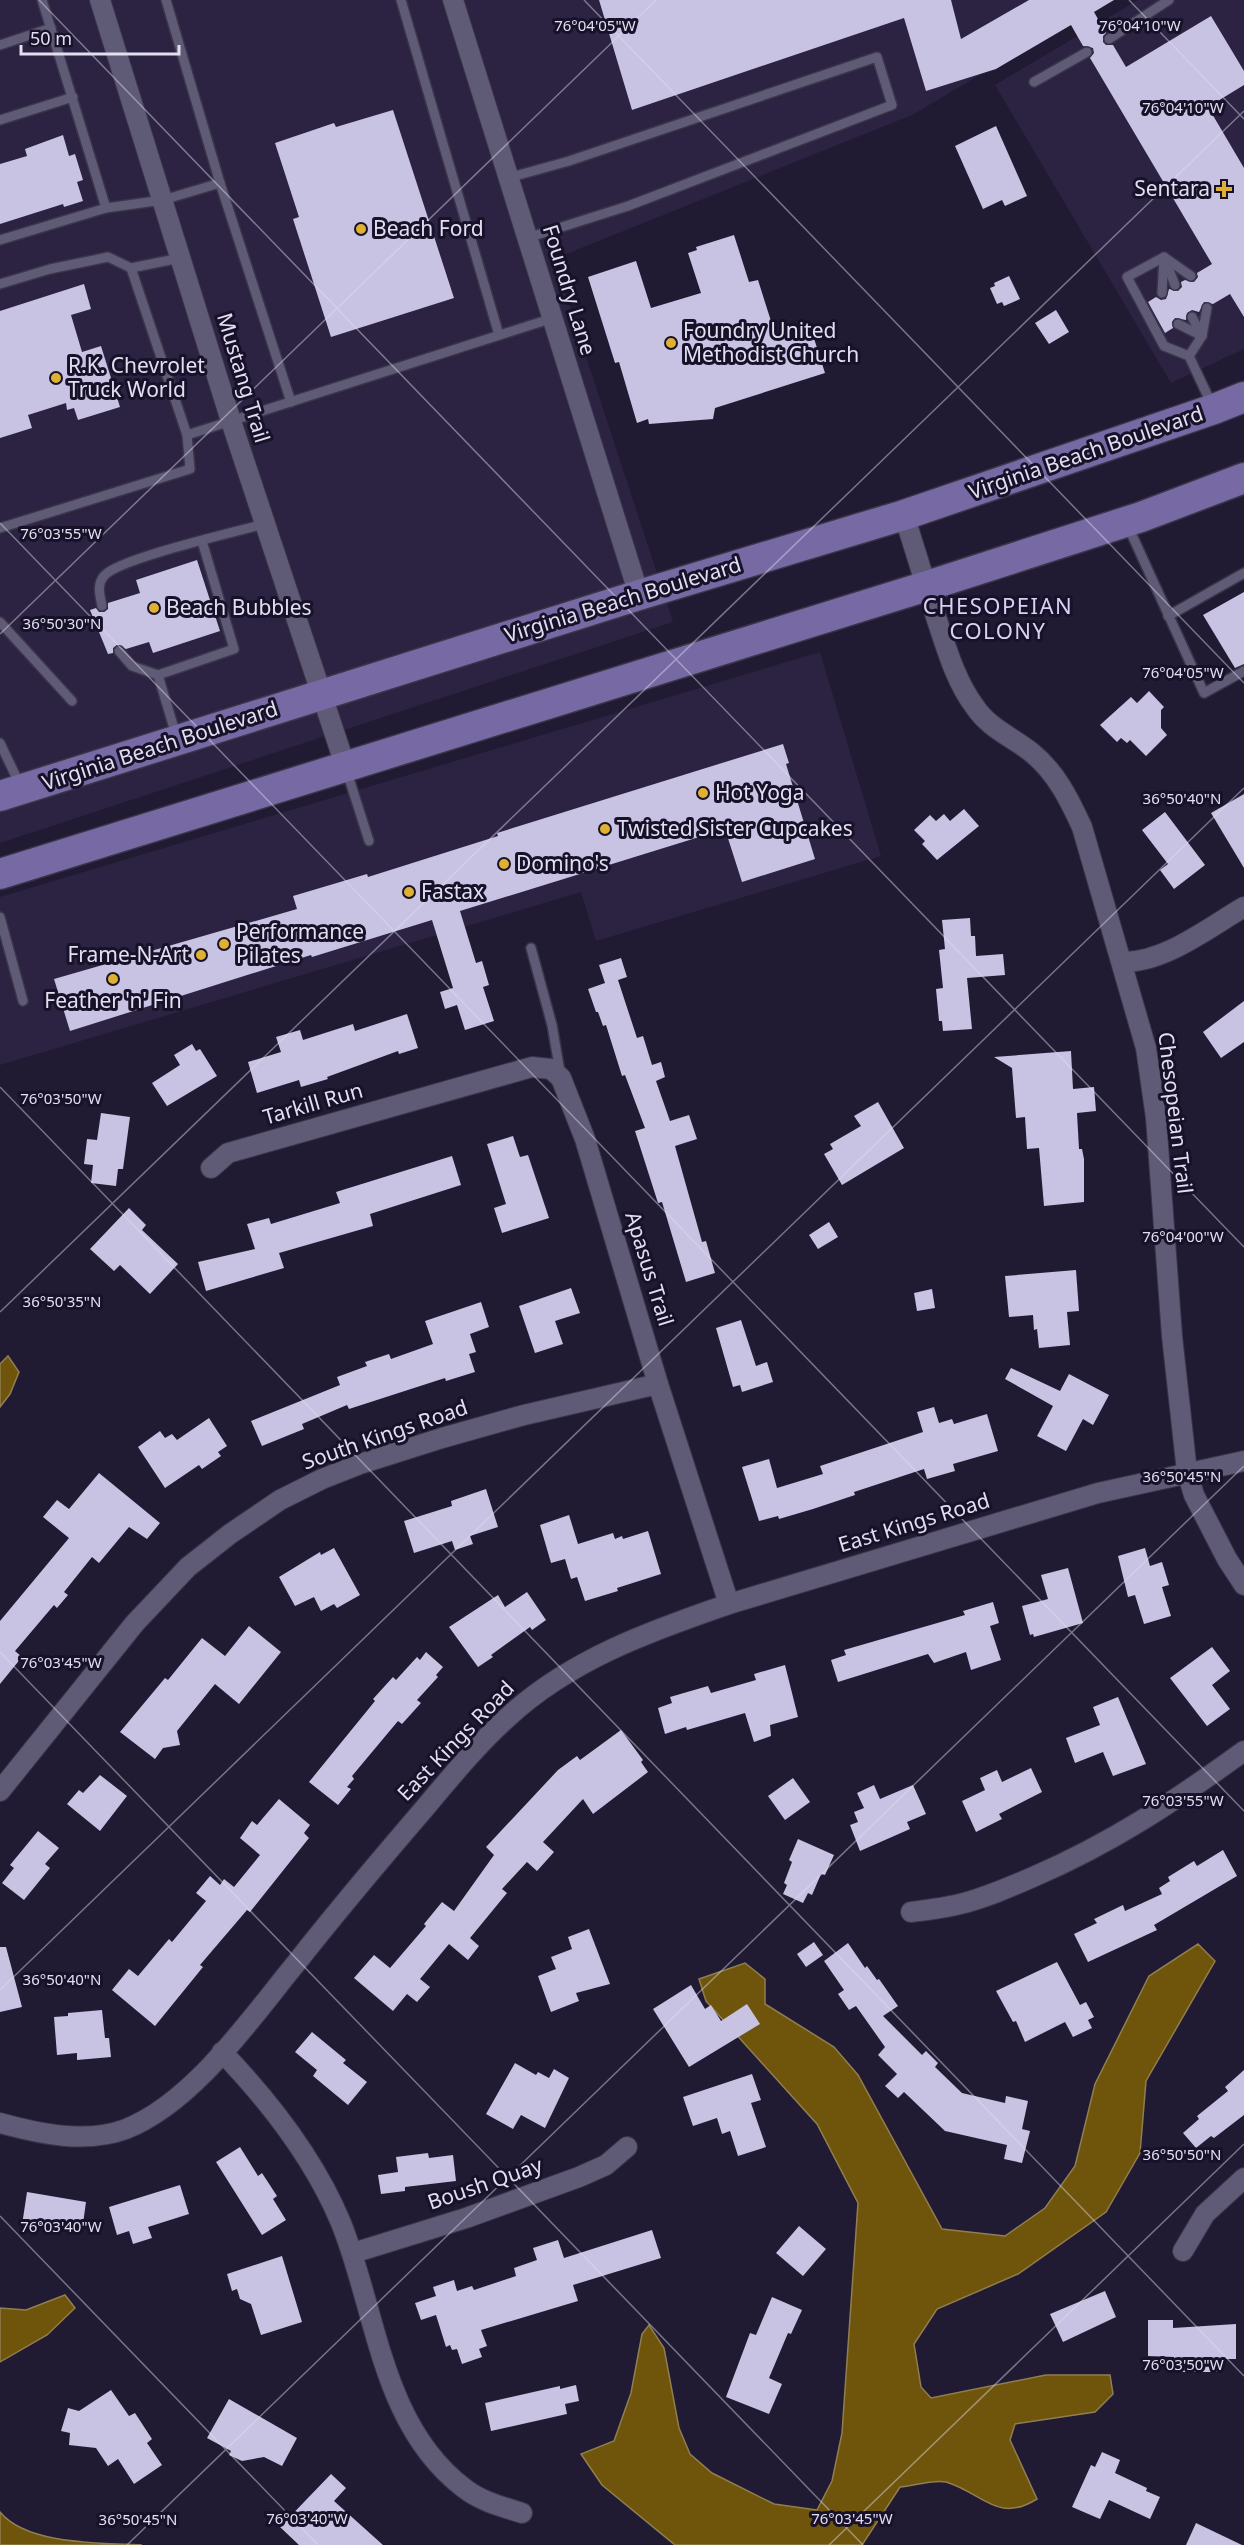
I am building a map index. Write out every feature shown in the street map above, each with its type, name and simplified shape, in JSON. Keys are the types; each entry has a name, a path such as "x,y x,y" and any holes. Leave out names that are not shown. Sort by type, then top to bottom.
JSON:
{"main road":[{"name":"Virginia Beach Boulevard","path":"11,793 639,595 904,515 1214,410 1244,397"},
{"path":"0,874 927,586 1125,522 1244,478"}],"street":[{"name":"Mustang Trail","path":"100,0 231,421 346,768"},
{"name":"Foundry Lane","path":"453,0 639,595"},
{"name":"Chesopeian Trail","path":"904,515 946,646 971,702 993,727 1032,752 1051,771 1067,795 1082,827 1146,1048 1156,1118 1172,1336 1187,1472 1194,1496 1227,1559 1244,1585"},
{"path":"1122,962 1139,963 1157,957 1244,907"},
{"name":"Tarkill Run","path":"211,1168 228,1153 532,1066 551,1069 561,1078"},
{"name":"Apasus Trail","path":"561,1078 585,1139 658,1384 729,1604"},
{"name":"South Kings Road","path":"0,1791 135,1623 189,1567 230,1534 280,1500 322,1479 360,1464 442,1438 524,1415 658,1384"},
{"name":"East Kings Road","path":"0,2123 38,2133 72,2136 106,2134 125,2129 153,2116 178,2098 222,2052 364,1878 454,1773 506,1719 533,1695 588,1661 677,1622 729,1604 1098,1493 1244,1461"},
{"path":"911,1912 962,1904 1073,1860 1148,1818 1244,1751"},
{"path":"222,2052 256,2087 286,2126 313,2168 340,2221 353,2253 383,2361 415,2433 441,2465 464,2488 489,2502 522,2513"},
{"name":"Boush Quay","path":"353,2253 466,2217 579,2176 606,2165 627,2147"},
{"path":"1183,2251 1205,2214 1244,2178"}],"lane":[{"path":"42,0 106,208"},
{"path":"166,0 220,183 291,402"},
{"path":"401,0 499,335"},
{"path":"1109,39 1168,0"},
{"path":"0,45 51,28"},
{"path":"1035,82 1087,52"},
{"path":"508,178 569,161 877,57 892,105 628,206 527,238"},
{"path":"0,120 73,98"},
{"path":"0,240 106,208 163,200 220,183"},
{"path":"0,284 50,269 108,257 131,268 180,258"},
{"path":"1164,257 1191,276"},
{"path":"1164,257 1175,285"},
{"path":"1162,293 1164,257"},
{"path":"1164,257 1127,278 1164,346 1189,356 1214,410"},
{"path":"0,528 190,469 188,435 131,268"},
{"path":"1189,356 1202,336 1207,308"},
{"path":"1192,317 1202,336"},
{"path":"188,435 552,318"},
{"path":"1178,324 1202,336"},
{"path":"1125,522 1204,693 1244,671"},
{"path":"102,606 99,585 104,575 114,568 264,524"},
{"path":"119,651 132,666 158,675 234,649 202,541"},
{"path":"1168,616 1244,573"},
{"path":"0,622 72,701"},
{"path":"158,675 178,741"},
{"path":"0,743 11,793"},
{"path":"346,768 369,841"},
{"path":"0,917 23,1001"},
{"path":"531,948 552,1025 561,1078"}],"shaded area":[{"path":"0,0 1106,0 912,115 554,259 673,622 0,843"},
{"path":"1138,0 1244,0 1244,349 1171,383 995,85"},
{"path":"820,652 881,856 596,941 581,892 0,1065 0,897"},
{"path":"8,1356 19,1372 10,1394 0,1407 0,1364"},
{"path":"1198,1944 1215,1961 1146,2081 1140,2153 1106,2212 1018,2274 937,2309 914,2344 921,2387 931,2398 1046,2375 1110,2375 1113,2394 1095,2412 1015,2424 1010,2440 1037,2499 1023,2506 1000,2508 946,2482 930,2482 900,2487 862,2545 675,2545 602,2485 581,2454 614,2441 631,2393 642,2334 649,2325 664,2348 679,2428 690,2454 712,2473 774,2504 817,2510 832,2481 842,2433 858,2203 817,2124 706,2001 699,1979 745,1963 765,1979 765,2004 834,2047 858,2075 942,2229 1005,2236 1045,2208 1075,2166 1095,2084 1149,1976"},
{"path":"65,2295 75,2308 47,2335 0,2362 0,2308 26,2310"},
{"path":"0,2512 12,2523 46,2536 86,2542 142,2545 0,2545"}],"building":[{"path":"599,0 951,0 961,39 1029,0 1114,0 1094,12 1106,33 1103,36 1103,42 1106,45 1113,45 1126,67 1211,16 1244,71 1244,85 1208,107 1244,168 1244,317 1230,294 1213,304 1204,302 1199,312 1192,310 1187,313 1186,320 1175,318 1172,322 1173,328 1165,333 1148,302 1156,297 1161,300 1166,299 1169,289 1178,291 1182,287 1181,282 1185,280 1194,282 1198,277 1197,273 1212,264 1090,58 1094,53 1093,48 1083,46 1071,25 996,69 926,91 904,18 632,110"},
{"name":"Beach Ford","path":"393,110 454,298 331,337 293,219 299,217 275,143 334,123 336,127"},
{"path":"996,126 1027,196 1005,206 1002,200 983,209 955,146"},
{"path":"63,135 69,156 75,154 83,180 77,182 83,201 64,207 63,204 0,224 0,164 27,156 25,149"},
{"name":"Foundry United Methodist Church","path":"734,235 749,282 758,280 777,340 811,329 825,373 715,408 713,419 649,424 648,419 637,423 619,362 615,363 588,277 636,261 651,308 701,293 688,253 697,250 696,247"},
{"path":"1009,276 1020,299 1004,306 1002,302 997,304 990,288 995,286 994,283"},
{"name":"R.K. Chevrolet Truck World","path":"84,284 91,309 71,315 82,352 101,346 120,407 78,420 74,408 67,410 66,403 28,415 32,428 0,438 0,311"},
{"path":"1056,310 1069,332 1049,344 1035,323"},
{"name":"Beach Bubbles","path":"197,560 220,631 153,653 149,642 126,649 117,645 113,648 113,653 108,654 90,610 96,608 99,612 104,612 108,609 108,603 140,593 136,580"},
{"path":"1244,592 1244,664 1235,668 1203,615"},
{"path":"1149,691 1164,707 1161,710 1161,728 1167,735 1146,756 1130,740 1127,743 1121,738 1117,742 1100,725 1131,697 1137,703"},
{"path":"783,744 789,763 786,764 815,859 742,882 725,829 460,911 476,963 482,961 489,985 483,987 494,1021 465,1030 457,1005 445,1009 440,992 453,988 432,920 312,957 311,955 70,1031 54,979 297,909 293,896 367,874 368,877 498,836 497,833"},
{"path":"1244,794 1244,868 1211,813"},
{"path":"964,809 979,826 937,860 922,844 925,841 914,830 930,815 936,821 944,814 950,821"},
{"path":"1165,812 1205,865 1174,889 1160,870 1168,864 1142,830"},
{"path":"970,918 971,936 975,936 976,956 1003,954 1005,975 967,978 972,1029 943,1031 942,1021 939,1021 936,989 943,988 939,950 945,949 942,920"},
{"path":"621,958 627,977 618,980 637,1038 643,1036 652,1065 661,1062 665,1077 656,1081 670,1121 689,1115 697,1139 675,1146 702,1242 706,1241 715,1273 686,1282 662,1202 658,1203 635,1131 645,1128 625,1075 622,1076 606,1025 603,1026 596,1012 588,989 605,983 599,965"},
{"path":"1244,1001 1244,1042 1221,1058 1203,1032"},
{"path":"407,1014 418,1048 399,1054 398,1051 327,1077 328,1079 301,1087 299,1080 257,1093 248,1062 281,1052 276,1037 300,1030 303,1040 353,1024 355,1031"},
{"path":"192,1044 196,1051 200,1049 217,1076 167,1106 152,1083 180,1065 174,1055"},
{"path":"1071,1051 1073,1089 1094,1087 1096,1111 1077,1113 1079,1149 1082,1149 1084,1159 1084,1202 1044,1206 1039,1148 1027,1149 1025,1117 1016,1118 1012,1068 994,1057"},
{"path":"878,1102 904,1148 842,1185 824,1154 833,1149 830,1144 861,1126 854,1116"},
{"path":"101,1113 130,1117 123,1169 118,1169 116,1186 91,1183 93,1165 84,1164 87,1139 97,1140"},
{"path":"513,1136 520,1157 528,1155 549,1218 502,1233 494,1208 506,1204 487,1144"},
{"path":"452,1156 461,1185 370,1214 373,1226 279,1253 284,1268 206,1291 198,1262 255,1249 247,1224 269,1218 271,1224 340,1203 336,1192"},
{"path":"129,1208 146,1225 142,1230 178,1264 150,1294 120,1265 114,1271 90,1249"},
{"path":"829,1222 838,1237 818,1249 809,1235"},
{"path":"1076,1270 1079,1311 1067,1312 1070,1345 1039,1348 1033,1315 1009,1317 1005,1276"},
{"path":"571,1288 580,1313 555,1321 563,1344 535,1353 519,1306"},
{"path":"932,1289 935,1308 917,1311 914,1293"},
{"path":"481,1302 489,1327 470,1334 476,1352 469,1354 475,1372 446,1381 445,1378 349,1409 347,1405 302,1424 304,1429 262,1446 251,1421 340,1385 337,1377 367,1366 365,1362 389,1354 391,1359 433,1344 425,1321"},
{"path":"741,1320 756,1366 767,1362 773,1382 742,1392 740,1385 733,1387 716,1328"},
{"path":"1011,1368 1060,1391 1069,1374 1109,1395 1093,1425 1083,1419 1066,1451 1037,1436 1053,1406 1005,1379"},
{"path":"934,1407 939,1423 952,1419 954,1424 987,1414 998,1451 953,1464 955,1471 927,1479 924,1469 854,1492 855,1495 813,1509 779,1519 778,1516 759,1521 742,1467 769,1459 777,1488 823,1474 820,1466 923,1432 917,1412"},
{"path":"209,1418 227,1446 218,1452 221,1456 202,1469 199,1465 165,1488 138,1447 160,1431 165,1438 172,1434 177,1440"},
{"path":"99,1473 160,1523 147,1539 129,1527 99,1563 92,1557 64,1592 68,1595 57,1608 54,1605 15,1651 22,1657 0,1684 0,1621 69,1538 43,1517 57,1500 69,1509"},
{"path":"486,1489 498,1527 470,1536 473,1544 455,1550 452,1541 414,1553 404,1521 452,1506 451,1501"},
{"path":"569,1515 578,1544 613,1533 615,1539 622,1536 623,1539 648,1531 661,1574 585,1601 577,1577 571,1579 565,1559 551,1563 540,1525"},
{"path":"334,1548 360,1595 337,1608 334,1604 321,1611 314,1597 295,1606 279,1577 320,1552 321,1555"},
{"path":"1145,1548 1150,1566 1162,1562 1169,1585 1162,1587 1171,1616 1144,1624 1135,1595 1128,1597 1118,1556"},
{"path":"1068,1568 1083,1623 1034,1637 1033,1634 1030,1635 1022,1606 1048,1599 1041,1575"},
{"path":"527,1592 546,1620 532,1630 530,1627 478,1667 449,1627 498,1595 505,1607"},
{"path":"993,1602 999,1623 990,1626 1001,1660 971,1670 966,1652 934,1663 928,1654 838,1682 831,1660 846,1655 844,1650 965,1615 963,1611"},
{"path":"249,1626 281,1652 239,1704 215,1684 177,1731 180,1745 163,1748 155,1759 120,1732 165,1678 168,1680 202,1638 225,1656"},
{"path":"1212,1647 1230,1671 1212,1685 1230,1709 1207,1726 1170,1678"},
{"path":"426,1652 443,1667 436,1675 438,1677 417,1700 421,1703 402,1724 398,1721 352,1776 354,1779 347,1787 351,1789 338,1805 309,1782 375,1701 373,1699 393,1677 396,1680 417,1657 420,1660"},
{"path":"785,1665 798,1717 770,1725 771,1736 754,1742 745,1713 665,1734 658,1708 672,1703 670,1697 708,1686 711,1693 756,1680 754,1674"},
{"path":"1118,1697 1146,1764 1113,1776 1103,1752 1075,1763 1066,1738 1100,1725 1093,1707"},
{"path":"621,1730 643,1760 641,1762 648,1772 593,1814 583,1799 543,1842 554,1852 537,1871 527,1862 502,1889 507,1893 470,1938 479,1946 468,1960 449,1944 420,1979 430,1987 417,2002 407,1994 393,2011 354,1978 374,1955 390,1968 426,1926 424,1924 442,1902 454,1911 494,1855 486,1847 558,1770 577,1756 580,1760"},
{"path":"1031,1768 1042,1792 999,1814 1002,1819 976,1832 962,1801 985,1790 980,1778 997,1770 1002,1782"},
{"path":"100,1775 127,1796 100,1831 67,1804 79,1790 83,1793"},
{"path":"793,1778 810,1802 785,1820 768,1796"},
{"path":"874,1785 880,1799 913,1785 926,1814 907,1822 910,1829 860,1851 850,1825 858,1822 854,1812 864,1808 857,1793"},
{"path":"279,1799 310,1825 304,1833 309,1838 250,1912 247,1910 200,1965 203,1967 155,2026 112,1990 129,1969 138,1976 169,1939 172,1942 206,1901 196,1893 210,1876 220,1885 224,1879 234,1887 260,1855 240,1838 252,1821 257,1825"},
{"path":"38,1831 59,1848 45,1864 50,1868 24,1900 2,1883 14,1868 10,1865"},
{"path":"798,1839 834,1855 825,1875 821,1874 812,1895 808,1893 803,1903 783,1894 787,1885 784,1883 792,1862 789,1860"},
{"path":"1223,1850 1237,1876 1154,1925 1157,1930 1088,1962 1074,1934 1097,1923 1094,1919 1123,1905 1125,1911 1162,1894 1159,1888 1170,1881 1168,1877 1194,1861 1197,1866"},
{"path":"589,1929 610,1984 576,1993 579,2001 551,2012 538,1976 556,1969 551,1957 572,1949 568,1937"},
{"path":"814,1942 823,1955 806,1967 797,1954"},
{"path":"848,1943 865,1968 867,1966 877,1980 879,1979 898,2006 883,2016 922,2055 926,2051 938,2063 935,2067 962,2093 1005,2103 1006,2096 1028,2101 1022,2129 1030,2131 1022,2163 1004,2159 1007,2145 945,2131 904,2092 898,2098 885,2086 897,2074 878,2055 885,2047 856,2006 849,2010 838,1994 844,1990 824,1961"},
{"path":"0,1947 6,1947 22,2007 0,2012"},
{"path":"1057,1962 1080,2005 1086,2002 1094,2017 1088,2020 1092,2028 1073,2037 1065,2022 1025,2042 1016,2021 1013,2022 996,1991"},
{"path":"691,1985 705,2009 711,2005 721,2021 747,2004 760,2024 689,2067 653,2009"},
{"path":"102,2010 105,2038 109,2038 111,2057 77,2060 77,2053 57,2055 54,2017 68,2016 68,2013"},
{"path":"312,2032 346,2060 343,2063 367,2082 348,2105 313,2076 317,2070 295,2052"},
{"path":"515,2063 536,2075 538,2072 549,2078 554,2069 569,2078 545,2128 521,2115 513,2129 486,2114"},
{"path":"1244,2070 1244,2115 1214,2138 1211,2136 1196,2148 1183,2133 1199,2119 1197,2116 1228,2091 1225,2087"},
{"path":"752,2074 761,2100 751,2103 766,2147 738,2156 730,2131 722,2134 717,2118 693,2126 683,2097"},
{"path":"240,2147 258,2176 262,2173 277,2196 273,2199 286,2220 262,2235 216,2162"},
{"path":"428,2153 429,2158 453,2155 456,2181 405,2187 405,2191 381,2194 378,2175 398,2172 396,2157"},
{"path":"180,2185 189,2214 148,2227 152,2238 133,2244 129,2231 117,2235 109,2207"},
{"path":"27,2192 86,2202 82,2231 51,2226 50,2230 22,2225"},
{"path":"799,2226 826,2249 803,2276 776,2253"},
{"path":"652,2230 661,2258 573,2285 578,2301 481,2330 487,2346 479,2349 482,2357 462,2364 457,2349 452,2350 450,2345 446,2347 436,2315 421,2320 415,2303 436,2296 433,2287 454,2280 457,2291 472,2286 474,2290 516,2276 514,2268 537,2260 533,2248 558,2240 564,2258"},
{"path":"282,2256 302,2322 261,2335 251,2304 240,2299 237,2289 232,2291 227,2274"},
{"path":"1105,2291 1116,2317 1063,2342 1050,2314"},
{"path":"772,2297 802,2310 791,2334 788,2333 769,2378 782,2384 769,2414 726,2397 750,2333 756,2335"},
{"path":"1148,2320 1173,2320 1173,2328 1236,2324 1236,2359 1223,2359 1223,2372 1174,2372 1174,2357 1148,2356"},
{"path":"576,2385 579,2401 565,2404 567,2414 491,2431 485,2403 560,2386 560,2389"},
{"path":"111,2390 129,2416 135,2413 152,2439 147,2443 162,2465 134,2484 118,2459 108,2466 96,2448 69,2445 70,2433 61,2431 68,2408 79,2411"},
{"path":"229,2399 297,2438 282,2466 264,2457 242,2461 229,2455 231,2451 207,2438"},
{"path":"1102,2452 1120,2460 1115,2473 1147,2488 1146,2491 1160,2497 1150,2519 1109,2500 1100,2519 1072,2507 1091,2465 1095,2467"},
{"path":"331,2474 346,2488 334,2501 383,2545 299,2545 280,2527"},
{"path":"1196,2523 1242,2545 1186,2545"}],"place":[{"name":"Sentara","path":"1224,189"},
{"name":"Beach Ford","path":"361,229"},
{"name":"Foundry United Methodist Church","path":"671,343"},
{"name":"R.K. Chevrolet Truck World","path":"56,378"},
{"name":"Beach Bubbles","path":"154,608"},
{"name":"Hot Yoga","path":"703,793"},
{"name":"Twisted Sister Cupcakes","path":"605,829"},
{"name":"Domino's","path":"504,864"},
{"name":"Fastax","path":"409,892"},
{"name":"Performance Pilates","path":"224,944"},
{"name":"Frame-N-Art","path":"201,955"},
{"name":"Feather 'n' Fin","path":"113,979"}],"district":[{"name":"CHESOPEIAN COLONY","path":"998,618"}]}
